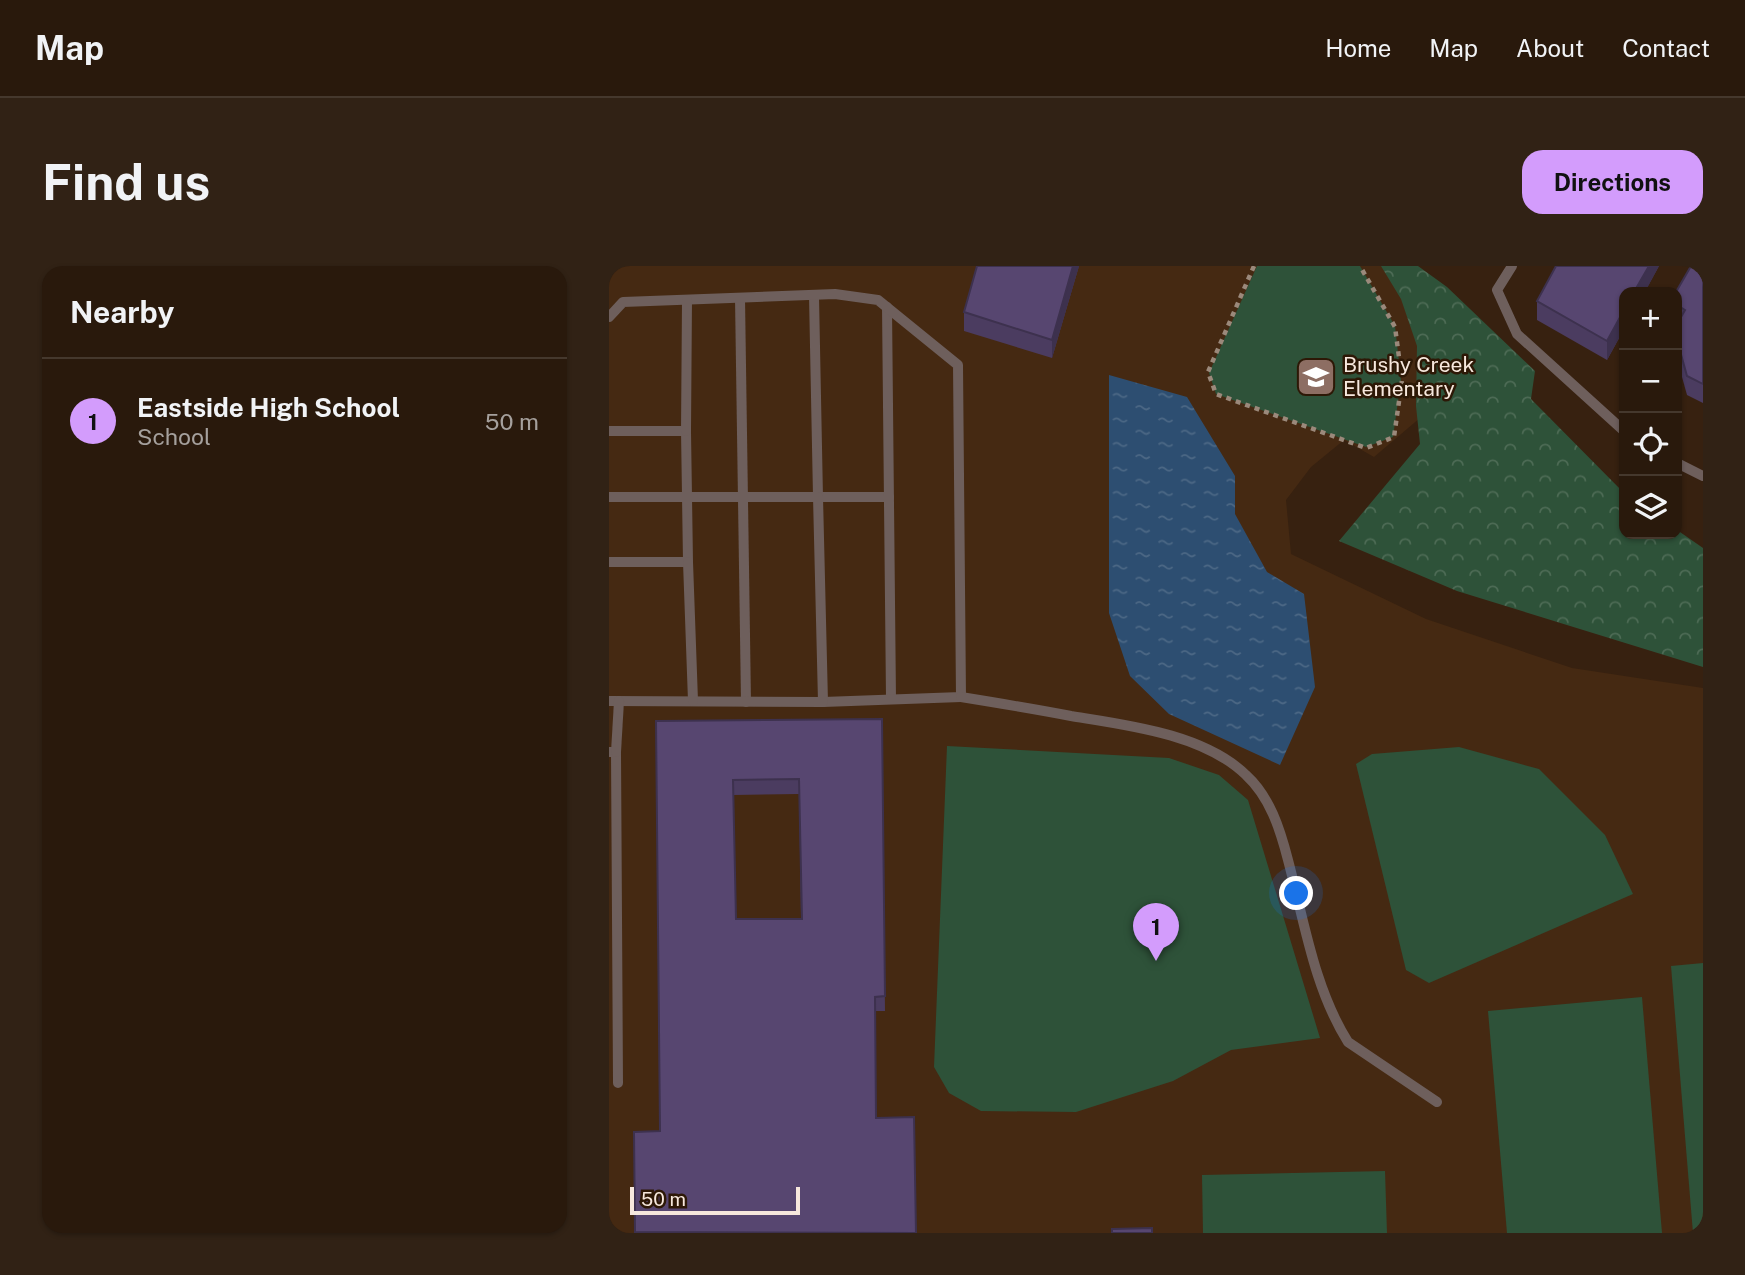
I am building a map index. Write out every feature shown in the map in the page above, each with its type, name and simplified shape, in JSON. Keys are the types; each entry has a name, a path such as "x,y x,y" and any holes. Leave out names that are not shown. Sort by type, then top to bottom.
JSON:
{"lane":[{"path":"1512,266 1497,290 1517,334 1619,426"},
{"path":"609,317 623,302 835,294 878,300 958,365 961,697"},
{"path":"814,296 823,702"},
{"path":"740,298 746,702"},
{"path":"687,300 686,431 693,701"},
{"path":"887,307 891,699"},
{"path":"609,431 686,431"},
{"path":"1682,466 1703,476"},
{"path":"609,497 889,497"},
{"path":"609,562 688,562"},
{"path":"618,1083 614,701 823,702 961,697 1141,728 1192,744 1224,758 1246,774 1273,813 1286,849 1318,974 1339,1027 1348,1041 1437,1102"}],"path":[{"path":"1254,266 1208,372 1216,394 1366,447 1394,437 1402,380 1395,327 1360,266"}],"shaded area":[{"path":"609,266 1385,266 1410,293 1427,412 1374,457 1344,440 1311,467 1286,500 1291,554 1426,619 1572,668 1703,688 1703,1233 609,1233"}],"green space":[{"path":"1257,266 1360,266 1395,326 1401,380 1393,437 1366,447 1216,394 1209,373"},
{"path":"1381,266 1418,266 1447,287 1535,371 1531,399 1619,488 1619,539 1682,539 1682,533 1703,548 1703,667 1457,591 1339,541 1420,444 1416,406 1417,346 1401,299"},
{"path":"947,746 1169,758 1219,775 1248,800 1320,1038 1231,1050 1173,1081 1076,1112 981,1111 949,1093 934,1067"},
{"path":"1459,747 1539,769 1605,835 1633,894 1429,983 1406,970 1356,764 1372,754"},
{"path":"1703,963 1703,1233 1693,1233 1671,966"},
{"path":"1642,997 1662,1233 1507,1233 1488,1011"},
{"path":"1385,1171 1387,1233 1203,1233 1202,1175"}],"water":[{"path":"1109,375 1187,397 1235,476 1235,514 1267,572 1304,594 1315,687 1280,765 1169,714 1130,676 1109,613"}],"building":[{"path":"977,266 1073,266 1052,340 964,312"},
{"path":"1556,266 1649,266 1637,287 1619,287 1619,319 1607,341 1537,301"},
{"path":"1691,266 1703,266 1703,384 1687,376 1682,358 1682,315 1685,310 1682,308 1682,287 1679,287"},
{"path":"882,719 885,996 875,997 876,1118 914,1117 916,1233 635,1232 634,1132 660,1131 656,721","holes":["799,779 802,919 736,919 733,780"]},
{"path":"1152,1228 1152,1233 1112,1233 1112,1229"}],"place":[{"name":"Brushy Creek Elementary","path":"1316,377"},
{"name":"Eastside High School","path":"1156,961"}]}
